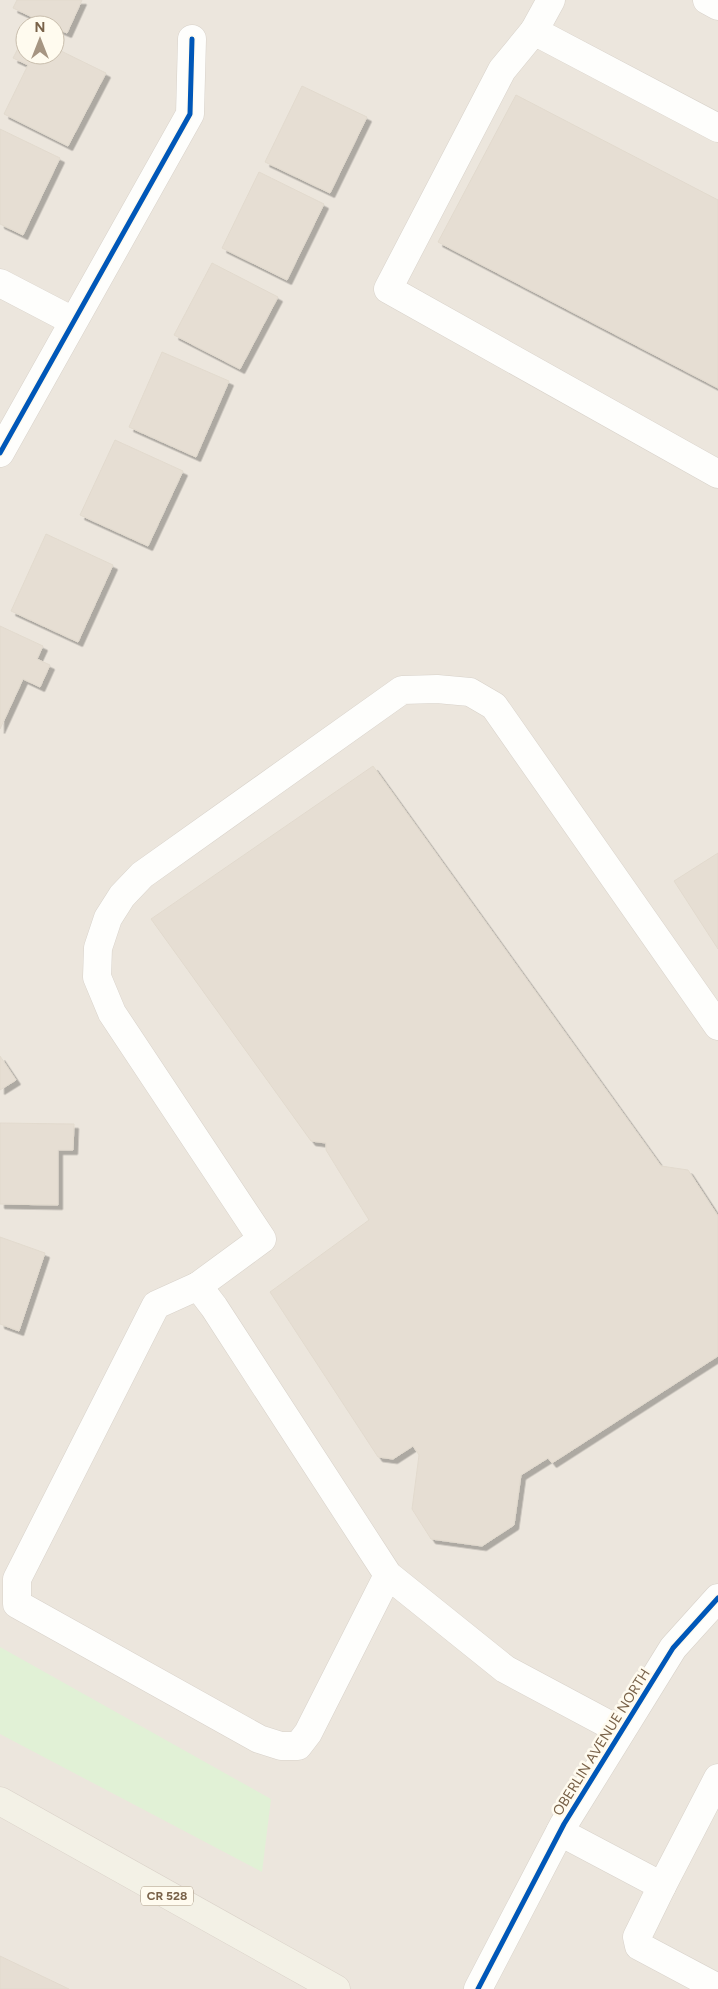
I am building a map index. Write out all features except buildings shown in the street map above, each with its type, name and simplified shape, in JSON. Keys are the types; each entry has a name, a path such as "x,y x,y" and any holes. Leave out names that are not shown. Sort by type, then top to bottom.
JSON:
{"main road":[{"name":"CR 528","path":"0,1801 336,1989"}],"street":[{"path":"551,0 534,31 502,70 388,290 718,474"},
{"path":"707,0 718,6"},
{"path":"534,31 718,128"},
{"path":"0,453 190,114 192,38"},
{"path":"0,283 73,321"},
{"path":"388,1575 308,1733 298,1746 281,1746 259,1739 17,1604 17,1578 156,1305 198,1286 262,1239 112,1013 96,977 98,948 108,918 122,896 142,874 402,690 438,689 470,692 494,706 718,1026"},
{"path":"198,1286 214,1307 388,1575 505,1669 621,1732"},
{"name":"OBERLIN AVENUE NORTH","path":"478,1989 560,1832 621,1732 673,1648 718,1598"},
{"path":"718,1778 637,1937 639,1946 718,1988"},
{"path":"560,1832 662,1886"}],"shaded area":[{"path":"0,0 718,0 718,1989 0,1989"}],"green space":[{"path":"0,1647 271,1799 262,1872 0,1734"}],"cycle path":[{"path":"0,453 190,114 192,39"},
{"path":"478,1989 564,1824 673,1648 718,1598"}]}
